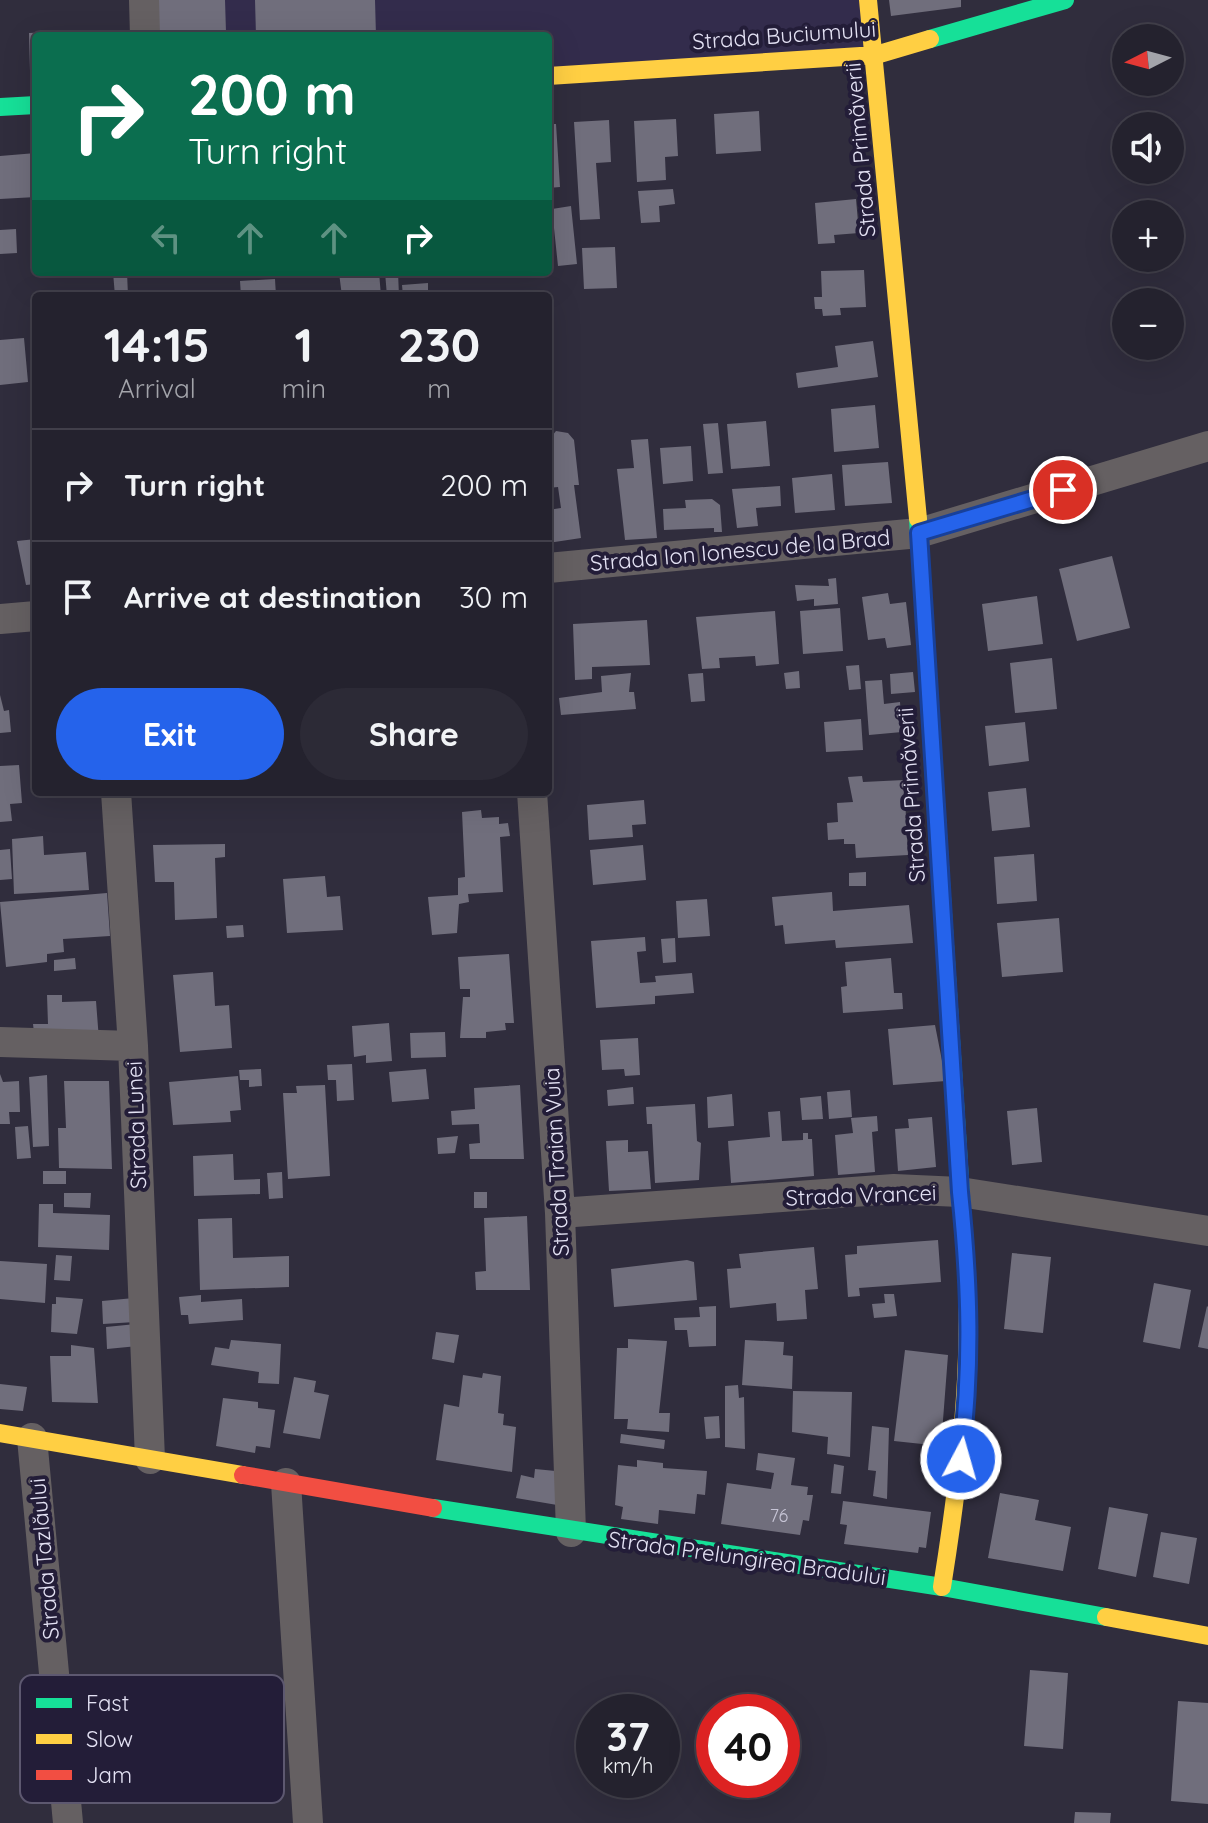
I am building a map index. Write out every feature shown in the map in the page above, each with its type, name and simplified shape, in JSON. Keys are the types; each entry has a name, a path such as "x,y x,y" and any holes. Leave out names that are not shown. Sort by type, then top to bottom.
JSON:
{"street":[{"path":"144,0 145,32"},
{"name":"Strada Primăverii","path":"868,0 876,55 919,533 960,1192 970,1298 969,1385 959,1483 942,1587"},
{"name":"Strada Buciumului","path":"552,76 876,55 1065,0"},
{"path":"0,107 32,105"},
{"name":"Strada Ion Ionescu de la Brad","path":"552,568 919,533 1208,446"},
{"path":"0,619 32,616"},
{"name":"Strada Lunei","path":"116,796 133,1046 150,1459"},
{"name":"Strada Traian Vuia","path":"532,796 560,1213 571,1532"},
{"path":"0,1042 133,1046"},
{"name":"Strada Vrancei","path":"560,1213 894,1189 960,1192 1208,1231"},
{"name":"Strada Prelungirea Bradului","path":"0,1433 571,1532 942,1587 1208,1636"},
{"name":"Strada Tazlăului","path":"32,1438 54,1675"},
{"path":"286,1483 308,1823"},
{"name":"Strada Tazlăului","path":"66,1803 68,1823"}],"shaded area":[{"path":"224,0 869,0 876,55 552,76 552,32 226,32"}],"building":[{"path":"151,0 225,0 226,32 153,32"},
{"path":"255,0 375,0 376,32 256,32"},
{"path":"889,0 961,0 961,7 891,16"},
{"path":"29,33 32,33 32,71 30,71"},
{"path":"759,111 761,151 716,154 714,114"},
{"path":"676,119 678,156 665,157 666,180 637,182 634,121"},
{"path":"609,120 611,162 596,163 600,219 580,220 574,122"},
{"path":"552,124 556,124 560,187 552,188"},
{"path":"32,153 32,197 0,199 0,156"},
{"path":"673,189 675,204 659,206 660,222 641,223 638,191"},
{"path":"856,199 859,233 834,235 835,243 818,244 815,203"},
{"path":"571,206 577,264 558,266 552,209"},
{"path":"16,229 17,253 0,254 0,230"},
{"path":"615,247 617,288 584,289 582,248"},
{"path":"864,270 866,307 840,308 841,315 823,316 822,309 815,309 814,297 822,297 821,271"},
{"path":"113,276 127,276 128,292 115,292"},
{"path":"339,276 379,276 381,292 341,292"},
{"path":"385,276 398,276 399,292 387,292"},
{"path":"275,279 276,292 241,292 240,281"},
{"path":"428,283 428,292 403,292 402,285"},
{"path":"24,338 28,382 0,385 0,340"},
{"path":"873,341 878,377 798,388 796,373 838,367 835,346"},
{"path":"875,405 879,448 834,452 831,409"},
{"path":"766,421 770,466 731,469 727,424"},
{"path":"718,423 723,473 708,474 703,424"},
{"path":"556,431 568,433 574,440 579,485 574,485 581,538 552,542 552,509 561,508 558,487 552,488 552,436"},
{"path":"648,439 657,538 625,540 617,469 634,468 631,440"},
{"path":"691,446 693,481 663,484 660,448"},
{"path":"888,462 892,503 845,506 842,465"},
{"path":"832,474 835,510 795,513 792,478"},
{"path":"780,486 781,506 756,508 758,526 737,528 732,489"},
{"path":"712,499 720,505 722,532 714,532 714,528 664,530 663,509 686,508 685,500"},
{"path":"32,539 32,584 26,585 17,541"},
{"path":"1112,556 1130,628 1077,641 1059,569"},
{"path":"836,578 838,604 814,606 814,599 797,601 795,585 829,586 828,579"},
{"path":"888,593 890,604 906,602 911,645 887,648 885,638 868,640 862,597"},
{"path":"1037,596 1043,644 988,651 982,604"},
{"path":"840,608 843,651 803,654 800,611"},
{"path":"775,611 779,664 756,666 755,656 719,658 720,668 702,669 696,617"},
{"path":"647,620 650,665 592,667 592,679 575,680 573,624"},
{"path":"1052,658 1057,709 1015,713 1010,663"},
{"path":"859,665 861,689 849,690 846,666"},
{"path":"799,671 800,688 786,689 784,673"},
{"path":"913,672 915,692 891,694 890,674"},
{"path":"631,673 629,692 634,692 636,709 561,715 559,698 602,692 601,676"},
{"path":"703,673 705,701 691,702 688,674"},
{"path":"882,680 884,704 900,702 902,732 869,735 865,681"},
{"path":"0,695 4,711 9,710 11,732 0,733"},
{"path":"861,719 863,750 826,752 824,722"},
{"path":"1025,722 1029,761 989,766 985,726"},
{"path":"19,765 22,803 10,804 12,821 0,822 0,766"},
{"path":"862,776 863,782 904,780 908,855 856,858 855,844 844,844 844,839 828,840 827,823 838,822 837,803 853,802 848,777"},
{"path":"1026,788 1030,827 992,831 988,792"},
{"path":"644,800 646,824 632,825 633,837 589,840 587,805"},
{"path":"481,810 482,818 499,817 499,824 508,823 510,836 500,837 503,892 468,894 469,902 459,904 457,933 432,935 428,897 458,895 458,878 465,877 462,812"},
{"path":"43,836 44,855 86,852 89,890 14,894 12,839"},
{"path":"225,844 225,857 215,858 217,918 175,920 174,882 155,882 153,845"},
{"path":"643,845 646,880 593,885 590,850"},
{"path":"10,849 12,879 0,880 0,850"},
{"path":"1034,854 1037,901 997,904 994,857"},
{"path":"866,872 866,886 849,886 849,873"},
{"path":"325,876 327,897 340,896 343,930 287,933 283,879"},
{"path":"832,892 833,911 909,905 913,943 836,948 835,940 785,944 783,925 775,926 772,897"},
{"path":"107,893 110,936 63,939 64,952 47,954 47,962 6,967 0,902"},
{"path":"707,899 710,936 678,938 676,901"},
{"path":"1059,918 1063,972 1002,977 997,923"},
{"path":"243,925 244,937 227,938 226,926"},
{"path":"645,937 646,951 637,952 640,983 656,982 655,976 692,973 694,993 655,996 655,1004 596,1008 591,941"},
{"path":"675,938 676,962 663,963 661,939"},
{"path":"509,954 514,1023 505,1023 506,1030 486,1032 486,1038 460,1038 463,997 470,997 470,989 460,989 458,957"},
{"path":"75,958 76,969 54,971 54,960"},
{"path":"891,958 894,993 902,993 903,1009 843,1013 841,987 847,986 845,962"},
{"path":"213,972 215,1006 229,1005 232,1048 180,1052 173,975"},
{"path":"47,995 62,995 62,1002 96,1001 99,1040 35,1042 33,1024 48,1024"},
{"path":"389,1023 392,1061 366,1063 366,1055 354,1057 352,1026"},
{"path":"935,1025 946,1081 893,1085 888,1029"},
{"path":"445,1032 446,1057 411,1058 410,1033"},
{"path":"638,1038 640,1075 625,1076 624,1069 602,1070 600,1040"},
{"path":"352,1064 354,1100 337,1101 336,1080 328,1080 327,1065"},
{"path":"261,1069 262,1086 249,1087 249,1080 240,1080 239,1070"},
{"path":"426,1069 429,1099 392,1102 389,1072"},
{"path":"0,1074 3,1082 19,1081 20,1112 9,1112 10,1124 0,1124"},
{"path":"47,1075 49,1146 33,1147 29,1077"},
{"path":"238,1076 241,1110 230,1111 231,1122 173,1125 169,1082"},
{"path":"64,1081 109,1081 112,1169 59,1168 58,1128 66,1128"},
{"path":"325,1085 330,1176 288,1179 283,1093 297,1093 296,1086"},
{"path":"520,1085 524,1159 470,1159 469,1144 480,1143 479,1124 452,1125 451,1111 475,1109 474,1088"},
{"path":"633,1087 634,1104 608,1106 607,1090"},
{"path":"850,1090 852,1117 829,1119 827,1092"},
{"path":"732,1094 734,1126 708,1128 707,1097"},
{"path":"821,1096 823,1119 802,1120 800,1098"},
{"path":"695,1104 697,1141 701,1143 699,1180 655,1183 652,1124 647,1124 646,1107"},
{"path":"1037,1108 1042,1162 1012,1165 1007,1111"},
{"path":"780,1111 782,1141 803,1140 803,1133 808,1133 808,1139 812,1139 814,1176 731,1183 728,1141 770,1137 768,1112"},
{"path":"877,1116 878,1131 872,1132 875,1172 838,1175 835,1135 853,1133 851,1118"},
{"path":"932,1117 936,1167 898,1171 895,1129 909,1128 908,1119"},
{"path":"28,1126 31,1158 17,1159 15,1127"},
{"path":"458,1136 455,1153 438,1154 437,1138"},
{"path":"628,1140 628,1152 648,1151 651,1189 609,1191 606,1141"},
{"path":"233,1154 234,1180 260,1179 260,1194 194,1196 193,1156"},
{"path":"43,1171 66,1171 66,1184 43,1184"},
{"path":"282,1172 283,1198 269,1199 267,1173"},
{"path":"474,1192 487,1192 487,1208 474,1208"},
{"path":"64,1193 91,1193 90,1208 64,1207"},
{"path":"39,1204 53,1204 53,1213 110,1215 109,1250 38,1247"},
{"path":"527,1216 530,1290 476,1290 475,1272 486,1271 484,1218"},
{"path":"232,1218 233,1258 289,1256 289,1287 200,1290 198,1219"},
{"path":"938,1240 941,1282 859,1288 860,1296 848,1297 845,1255 857,1254 857,1246"},
{"path":"814,1247 818,1289 805,1290 807,1319 777,1321 776,1303 730,1308 727,1269 741,1268 739,1254"},
{"path":"1012,1253 1051,1257 1043,1333 1004,1329"},
{"path":"56,1255 72,1256 70,1281 54,1280"},
{"path":"687,1260 694,1262 697,1300 614,1307 611,1269"},
{"path":"0,1261 47,1264 45,1303 0,1299"},
{"path":"1154,1283 1191,1290 1180,1349 1143,1342"},
{"path":"884,1294 894,1294 897,1316 874,1318 872,1304 885,1303"},
{"path":"201,1295 201,1302 242,1299 243,1320 189,1324 188,1315 181,1315 179,1297"},
{"path":"56,1297 83,1299 77,1334 51,1332 52,1304 56,1304"},
{"path":"134,1298 135,1322 103,1324 102,1301"},
{"path":"716,1306 716,1346 689,1347 687,1330 675,1330 674,1318 700,1317 699,1307"},
{"path":"1208,1307 1208,1349 1198,1347"},
{"path":"136,1324 138,1346 107,1349 106,1327"},
{"path":"436,1332 459,1335 454,1363 432,1359"},
{"path":"628,1339 667,1341 659,1413 670,1413 669,1432 627,1429 628,1419 614,1419 617,1348 628,1348"},
{"path":"231,1340 281,1344 279,1384 258,1383 259,1372 211,1365 215,1347 229,1349"},
{"path":"745,1340 784,1342 783,1355 793,1356 792,1389 742,1385"},
{"path":"71,1345 94,1348 98,1403 52,1402 50,1356 71,1356"},
{"path":"905,1350 948,1355 941,1446 894,1441"},
{"path":"483,1373 501,1376 498,1413 504,1414 503,1425 516,1427 512,1472 436,1460 444,1404 459,1407 463,1375 482,1378"},
{"path":"294,1377 316,1381 314,1392 329,1395 320,1439 283,1433"},
{"path":"0,1384 27,1387 23,1411 0,1409"},
{"path":"738,1385 739,1398 744,1397 745,1449 725,1447 725,1386"},
{"path":"793,1391 852,1392 850,1457 827,1454 828,1437 792,1432"},
{"path":"223,1398 258,1402 258,1408 275,1410 270,1448 256,1446 255,1453 216,1446"},
{"path":"719,1416 720,1438 706,1439 704,1417"},
{"path":"872,1426 889,1428 887,1499 873,1496 876,1471 868,1470"},
{"path":"621,1434 665,1440 664,1449 620,1443"},
{"path":"758,1453 795,1458 791,1485 808,1487 807,1495 813,1495 809,1521 803,1520 800,1535 721,1524 727,1483 771,1489 774,1473 756,1470"},
{"path":"637,1460 663,1463 663,1468 707,1471 705,1495 697,1494 695,1514 659,1510 658,1524 621,1519 623,1507 615,1505 618,1465 637,1467"},
{"path":"834,1464 844,1466 841,1494 831,1493"},
{"path":"535,1469 566,1472 563,1506 516,1498 521,1475 534,1478"},
{"path":"1000,1493 1039,1500 1035,1520 1071,1527 1063,1571 988,1558"},
{"path":"843,1501 931,1512 926,1548 919,1547 918,1553 844,1544 847,1525 840,1524"},
{"path":"1109,1507 1148,1514 1136,1577 1098,1569"},
{"path":"1161,1532 1197,1538 1189,1584 1153,1577"},
{"path":"1030,1670 1068,1673 1063,1749 1024,1746"},
{"path":"1178,1701 1208,1703 1208,1804 1171,1801"},
{"path":"1075,1812 1111,1813 1110,1823 1074,1823"}],"traffic: fast":[{"path":"930,39 1065,0"},
{"path":"0,107 32,105"},
{"path":"918,519 962,1212"},
{"path":"433,1508 942,1587 1106,1617"}],"traffic: slow":[{"path":"868,0 918,519"},
{"path":"552,76 876,55 930,39"},
{"path":"942,1587 956,1494 965,1400 968,1307 962,1212"},
{"path":"0,1433 243,1475"},
{"path":"1106,1617 1208,1636"}],"traffic: jam":[{"path":"243,1475 433,1508"}],"route":[{"path":"961,1459 969,1385 970,1298 960,1192 919,533 1063,490"}]}
